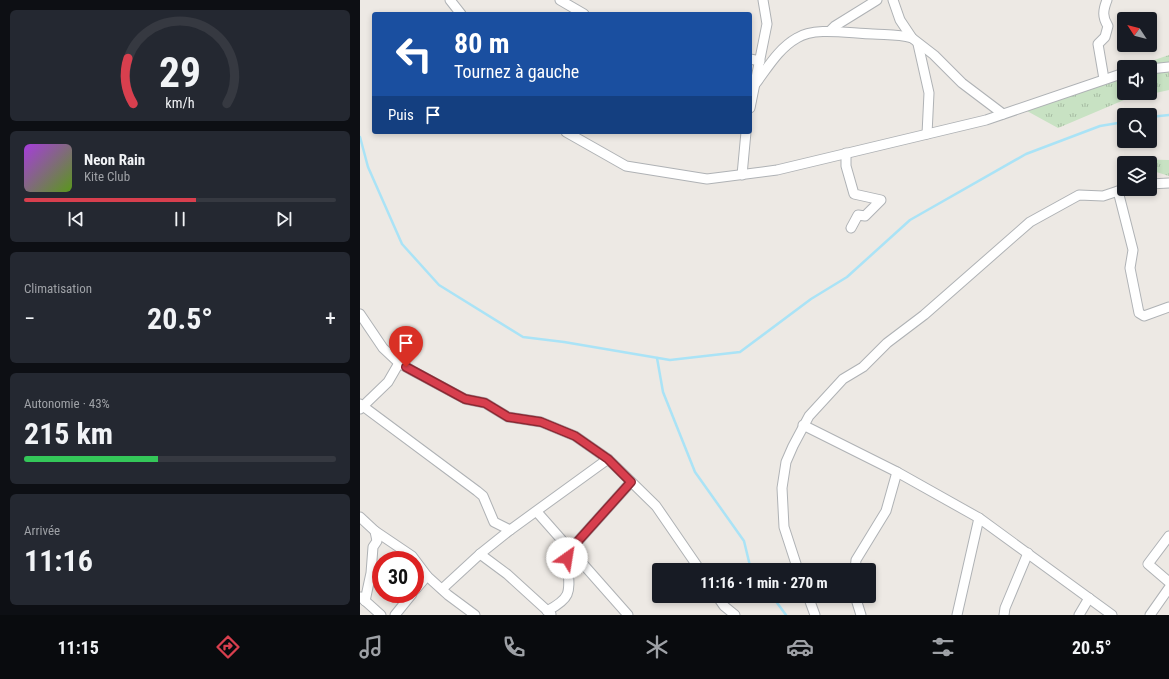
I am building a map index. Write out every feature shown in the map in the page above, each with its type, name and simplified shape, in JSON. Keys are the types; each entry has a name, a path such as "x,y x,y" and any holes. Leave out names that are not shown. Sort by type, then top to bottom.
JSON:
{"street":[{"path":"450,0 459,12"},
{"path":"560,0 581,12"},
{"path":"752,100 767,24 763,0"},
{"path":"830,31 835,26 877,0"},
{"path":"894,0 900,20 915,41 929,93 927,134"},
{"path":"1104,79 1098,44 1105,37 1108,26 1103,18 1107,0"},
{"path":"756,83 770,63 798,37 830,31 895,34 915,41 934,55 962,83 1003,114"},
{"path":"752,59 760,61"},
{"path":"1157,68 1169,67"},
{"path":"570,134 626,166 707,179 776,170 927,134 1003,114 1117,75"},
{"path":"742,175 746,134"},
{"path":"846,153 846,166 854,194 881,200 865,216 858,215 852,228"},
{"path":"1157,184 1169,183"},
{"path":"796,563 784,527 782,488 786,462 803,425 821,402 843,379 863,367 887,343 924,315 1030,222 1079,195 1103,196 1117,191"},
{"path":"1122,196 1132,250 1130,268 1139,313 1144,316 1169,307"},
{"path":"360,314 383,348 399,363 465,399 485,403 508,417 541,422 575,436 608,459 666,519 695,563"},
{"path":"399,363 388,382 361,407 477,491 483,496 494,522 510,530"},
{"path":"803,425 897,472 979,518 1112,615"},
{"path":"442,589 480,554 510,530 537,512 608,459"},
{"path":"856,563 856,560 886,510 897,472"},
{"path":"480,554 507,574 549,614 563,602 570,590 567,558 570,550 631,482"},
{"path":"537,512 628,615"},
{"path":"360,517 375,531 412,556 427,576 475,615"},
{"path":"957,615 979,518"},
{"path":"375,531 377,541 373,547 371,572 363,599 381,615"},
{"path":"1169,536 1148,564 1169,582"},
{"path":"1004,615 1005,608 1028,553"},
{"path":"424,580 427,576"},
{"path":"1150,615 1169,588"},
{"path":"1079,615 1089,598"},
{"path":"395,615 405,603"},
{"path":"722,603 735,615"},
{"path":"811,603 815,615"},
{"path":"857,603 861,615"}],"green space":[{"path":"1169,55 1169,90 1157,93 1157,60 1154,60"},
{"path":"1117,72 1117,100 1124,100 1058,128 1027,111 1043,98"},
{"path":"1157,160 1169,160 1169,176 1157,172"}],"waterway":[{"path":"1157,116 1169,115"},
{"path":"360,137 368,167 402,244 439,285 523,337 564,342 670,360 740,352 811,299 847,277 910,220 1026,154 1100,126 1117,123"},
{"path":"657,358 663,392 695,472 744,541 749,563"},
{"path":"777,603 786,615"}],"route":[{"path":"406,367 465,399 485,403 508,417 541,422 575,436 608,459 631,482 570,550 567,554 567,558"}]}
